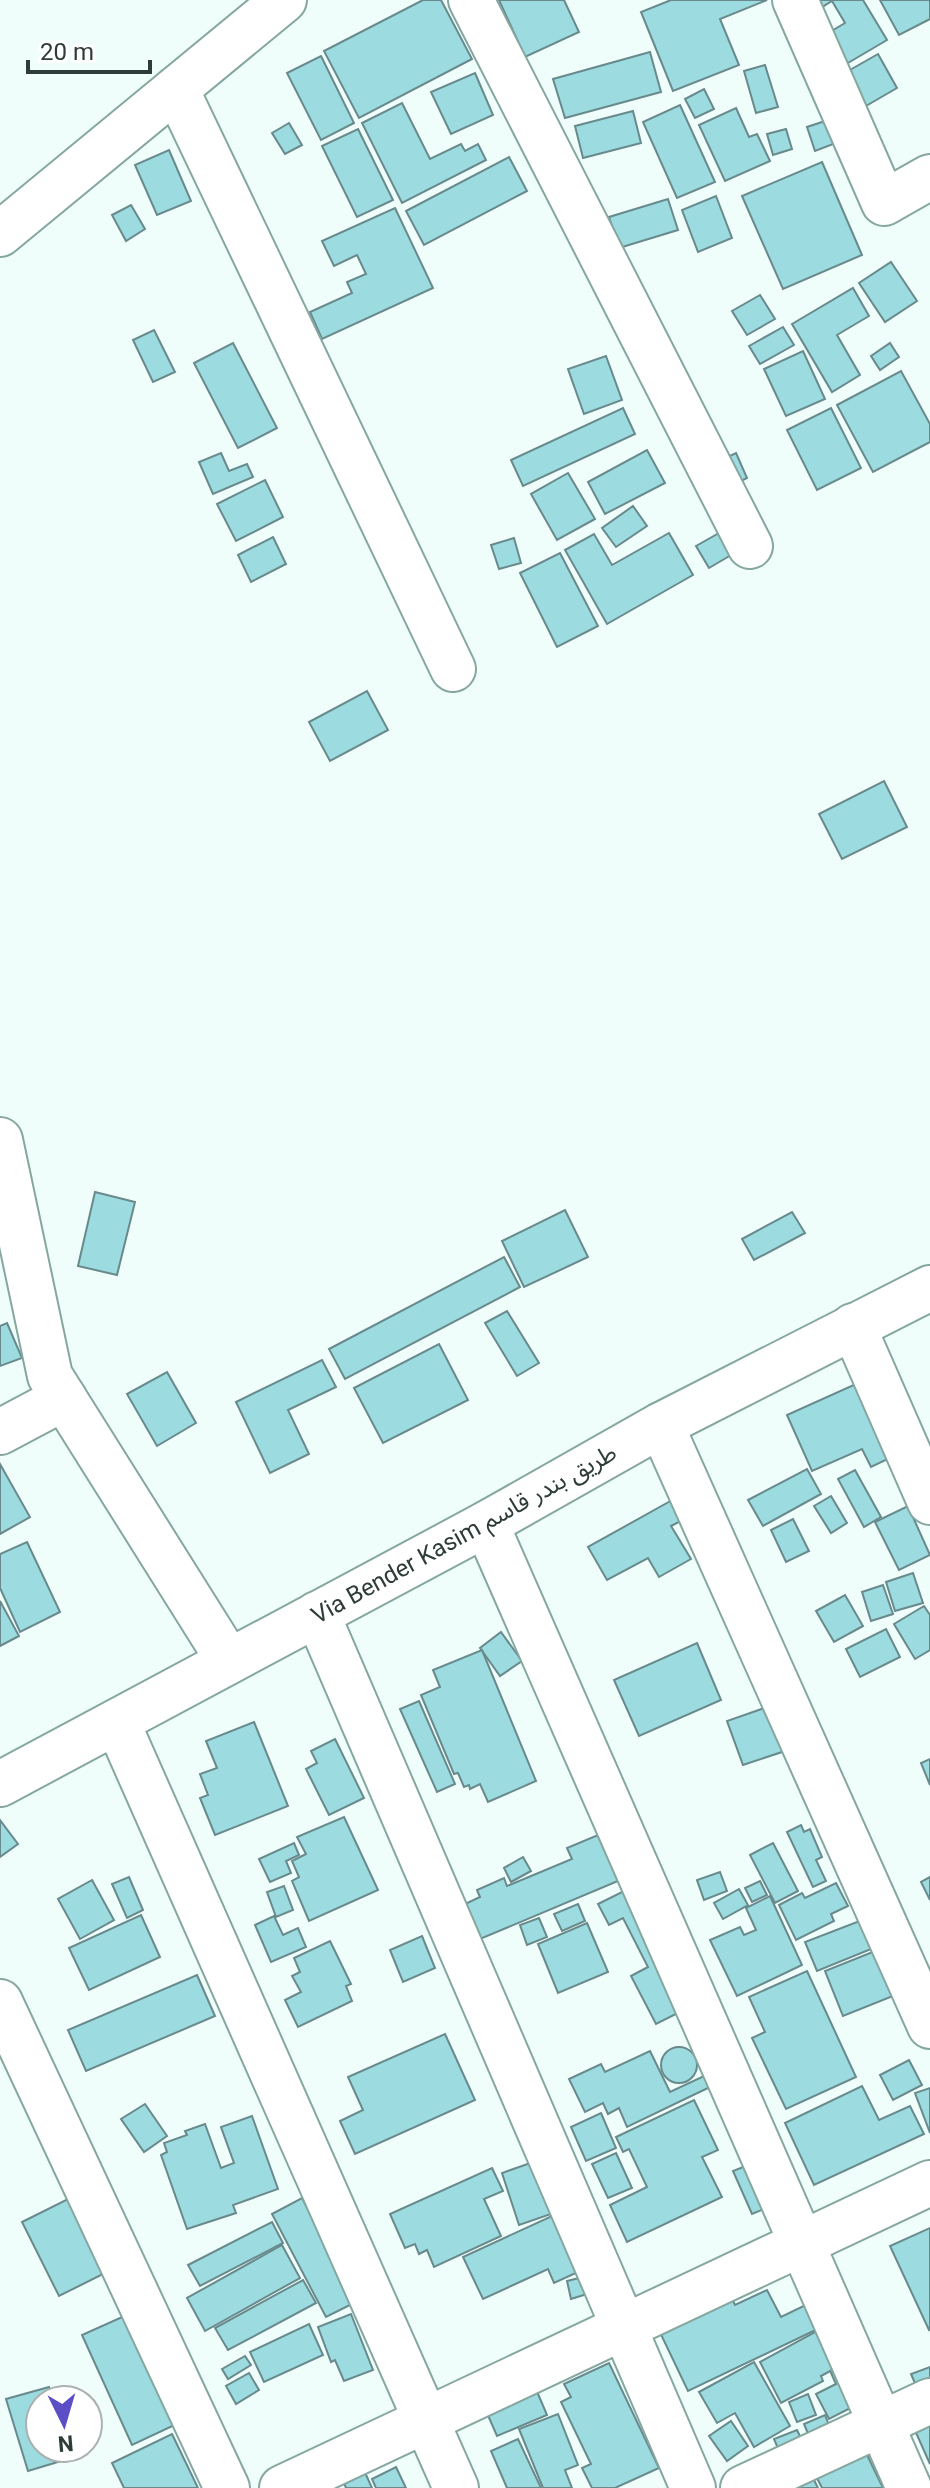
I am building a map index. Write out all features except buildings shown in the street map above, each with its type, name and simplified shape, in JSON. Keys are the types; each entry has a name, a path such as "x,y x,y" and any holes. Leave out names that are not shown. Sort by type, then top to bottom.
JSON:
{"street":[{"path":"0,234 284,0"},
{"path":"471,0 750,546"},
{"path":"795,0 884,203 930,177"},
{"path":"176,89 453,669"},
{"path":"1,1144 50,1376 229,1661"},
{"name":"Via Bender Kasim طريق بندر قاسم","path":"0,1784 486,1524 661,1425 930,1288"},
{"path":"853,1326 930,1502"},
{"path":"0,1432 64,1398"},
{"path":"661,1425 930,2026"},
{"path":"486,1524 909,2488"},
{"path":"317,1614 693,2488"},
{"path":"117,1722 456,2488"},
{"path":"0,2002 227,2488"},
{"path":"282,2488 930,2183"},
{"path":"743,2488 930,2401"}]}
